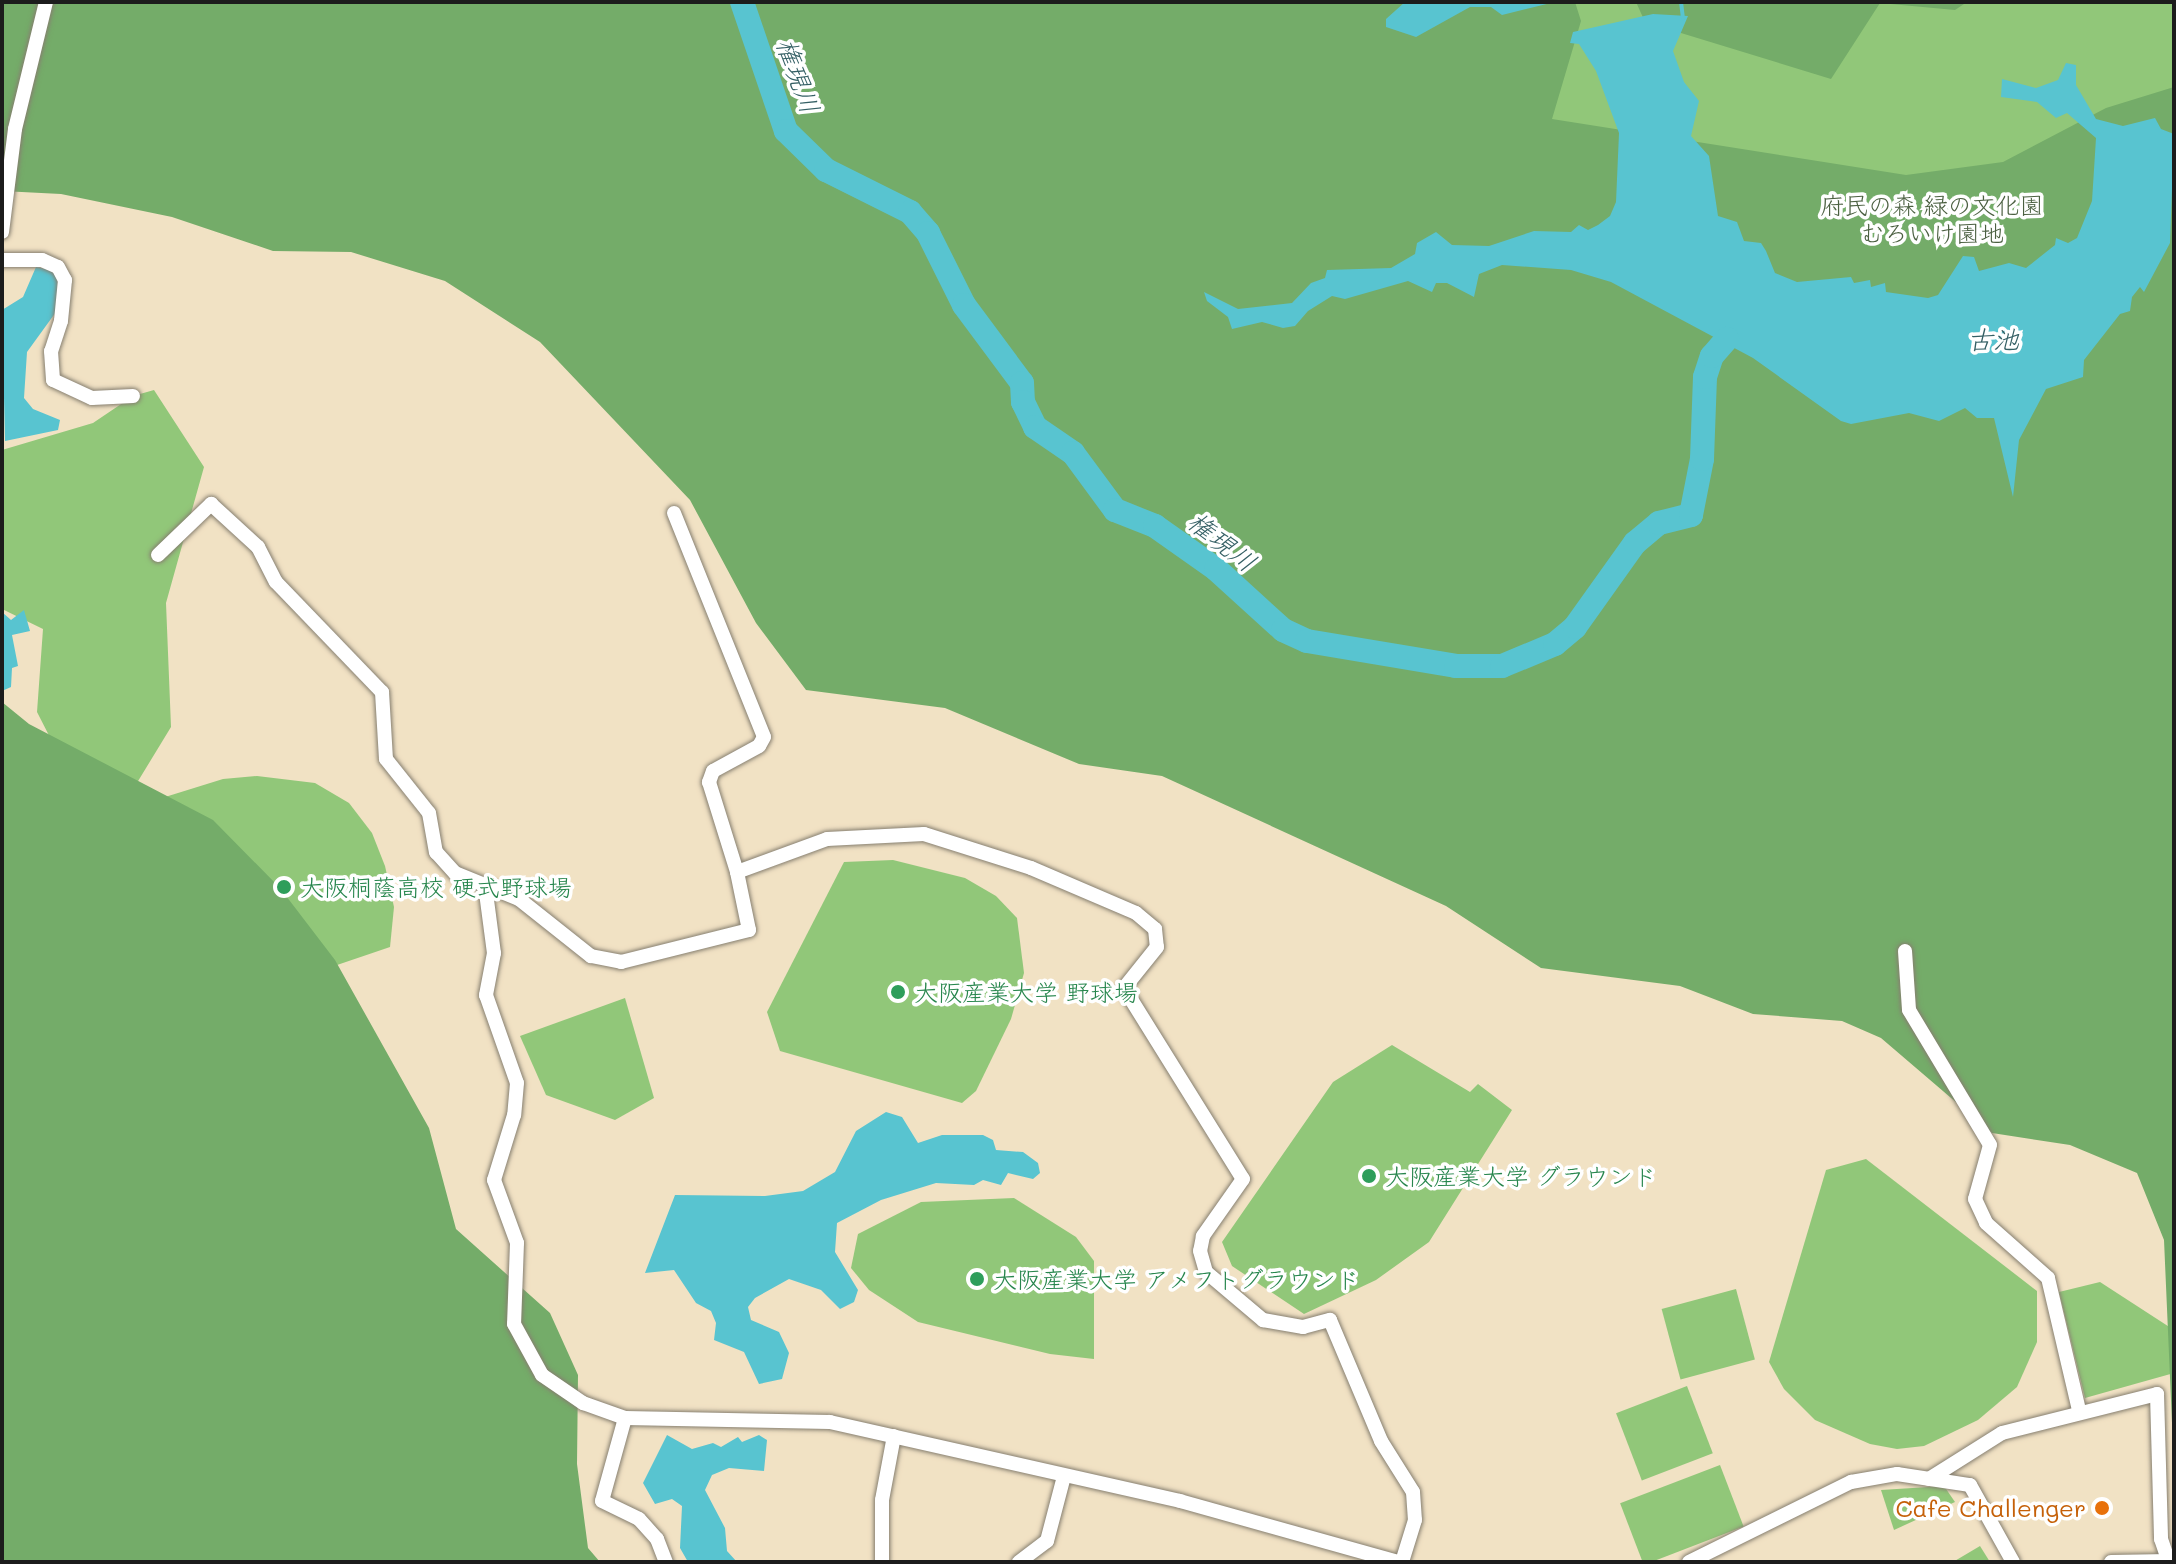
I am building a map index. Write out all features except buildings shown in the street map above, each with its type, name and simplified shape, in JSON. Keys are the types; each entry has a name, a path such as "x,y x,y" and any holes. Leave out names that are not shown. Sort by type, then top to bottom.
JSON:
{"street":[{"path":"2,232 15,129 46,2"},
{"path":"2,260 42,260 58,267 65,280 61,321 51,351 53,380 92,398 133,396"},
{"path":"158,555 211,504 258,547 276,582 382,692 386,759 429,813 436,852 455,873 519,899 591,956 621,962 749,930 737,872 709,782 713,771 759,746 764,737 674,513"},
{"path":"485,885 494,953 486,995 517,1083 514,1115 494,1180 517,1243 514,1324 542,1375 583,1403 625,1418 804,1418 1180,1501 1400,1562 1415,1520 1413,1492 1381,1441 1330,1320 1303,1327 1263,1320 1206,1272 1200,1251 1203,1236 1243,1179 1124,988 1157,947 1155,929 1136,913 1031,868 924,834 827,839 737,872"},
{"path":"1905,951 1909,1010 1990,1145 1975,1199 1986,1223 2048,1278 2079,1410"},
{"path":"1929,1479 2002,1433 2079,1410 2157,1394 2161,1539 2169,1562 2111,1562"},
{"path":"625,1418 602,1501 639,1519 657,1539 666,1562"},
{"path":"882,1562 882,1500 894,1436"},
{"path":"1689,1562 1851,1482 1897,1474 1970,1485 2013,1562"},
{"path":"1019,1562 1047,1541 1064,1476"}],"green space":[{"name":"府民の森 緑の文化園 むろいけ園地","path":"2,2 1575,2 1581,21 1552,119 1906,175 2003,162 2106,108 2174,87 2174,1469 2164,1240 2137,1173 2070,1145 1992,1133 1881,1038 1842,1021 1753,1014 1680,986 1541,968 1446,906 1162,776 1079,764 945,708 806,690 756,623 690,500 540,342 445,281 351,252 273,251 172,217 61,194 2,191"},
{"name":"府民の森 緑の文化園 むろいけ園地","path":"1045,2 2174,2 2174,259 2149,307"},
{"path":"1636,2 1967,2 1955,10 1880,3 1831,79 1645,22"},
{"path":"154,390 204,467 166,603 171,727 132,791 59,755 37,712 43,629 2,609 2,450 93,423 133,396"},
{"path":"2,702 29,724 213,820 280,888 335,960 429,1128 456,1229 550,1313 578,1375 577,1464 588,1548 600,1562 2,1562"},
{"name":"大阪桐蔭高校 硬式野球場","path":"257,776 315,783 349,803 372,833 385,866 394,907 390,947 219,1005 149,802 223,779"},
{"name":"大阪産業大学 野球場","path":"893,860 965,878 996,896 1017,918 1024,973 1011,1019 976,1091 962,1103 780,1051 767,1012 844,862"},
{"path":"625,998 654,1098 615,1120 546,1095 520,1036"},
{"name":"大阪産業大学 グラウンド","path":"1392,1045 1470,1092 1478,1084 1512,1110 1429,1242 1376,1280 1304,1314 1232,1266 1222,1242 1333,1082"},
{"path":"1866,1159 2037,1291 2037,1342 2017,1387 1978,1420 1924,1446 1897,1449 1870,1444 1815,1420 1784,1389 1769,1362 1826,1170"},
{"name":"大阪産業大学 アメフトグラウンド","path":"1014,1198 1076,1237 1094,1261 1094,1359 1050,1354 918,1322 869,1290 851,1268 858,1234 921,1202"},
{"path":"2100,1282 2174,1330 2174,1373 2085,1398 2059,1292"},
{"path":"1736,1289 1755,1360 1681,1379 1662,1309"},
{"path":"1687,1386 1713,1453 1642,1480 1616,1413"},
{"path":"1720,1465 1744,1527 1651,1562 1643,1562 1620,1503"},
{"path":"1944,1486 1955,1502 1894,1530 1881,1490"},
{"path":"1980,1546 1990,1562 1953,1562"}],"water":[{"path":"1405,2 1555,2 1502,15 1491,7 1470,7 1416,37 1386,27 1386,19"},
{"name":"古池","path":"1653,14 1688,16 1673,51 1684,82 1699,101 1691,136 1709,156 1718,216 1737,222 1744,241 1761,243 1775,273 1797,282 1851,277 1854,283 1870,280 1871,287 1885,283 1886,292 1928,298 1938,295 1963,256 1974,257 1979,271 2009,263 2026,268 2055,245 2056,238 2068,243 2077,238 2092,201 2096,138 2067,113 2056,118 2037,102 2001,97 2002,79 2036,88 2058,80 2066,63 2076,65 2076,85 2096,119 2123,126 2155,118 2161,129 2174,134 2170,243 2144,292 2140,287 2132,297 2130,311 2120,314 2084,360 2083,377 2046,389 2019,440 2013,497 1994,418 1977,418 1965,408 1939,421 1909,413 1851,424 1841,421 1753,358 1611,282 1571,270 1502,265 1479,274 1474,297 1447,283 1436,283 1432,292 1408,281 1345,299 1332,296 1308,311 1295,326 1283,328 1262,322 1232,329 1228,317 1207,301 1204,292 1238,309 1292,303 1311,283 1325,278 1327,270 1391,268 1415,254 1417,243 1436,232 1452,245 1489,246 1534,231 1571,232 1579,225 1588,230 1598,225 1610,216 1616,202 1619,133 1596,71 1579,44 1570,43 1573,32"},
{"path":"36,267 51,270 58,278 56,312 27,352 24,398 33,409 60,420 58,430 5,441 2,310 23,297"},
{"path":"24,610 30,631 12,635 18,666 12,668 11,687 2,691 2,612 11,620"},
{"path":"886,1112 902,1117 918,1143 942,1135 983,1135 993,1140 996,1150 1023,1152 1038,1163 1040,1173 1033,1179 1008,1173 1001,1185 983,1180 974,1185 936,1183 881,1200 837,1223 835,1252 858,1290 854,1302 840,1309 821,1290 789,1279 755,1298 748,1307 751,1320 779,1332 789,1353 782,1379 759,1384 744,1352 714,1340 716,1323 711,1311 696,1303 674,1270 645,1273 675,1195 765,1196 803,1191 835,1172 856,1131"},
{"path":"667,1435 692,1449 713,1443 721,1447 738,1437 742,1442 759,1435 767,1440 764,1471 729,1468 712,1475 705,1490 725,1528 727,1551 737,1562 688,1562 680,1548 682,1506 672,1499 655,1504 643,1483"}],"waterway":[{"name":"権現川","path":"742,2 786,131 826,170 910,212 928,233 964,305 1022,383 1023,402 1035,427 1073,453 1115,510 1155,526 1216,569 1283,630 1307,641 1456,666 1502,666 1555,644 1575,627 1635,543 1659,523 1691,515 1702,459 1705,377 1712,356 1727,339"},
{"path":"1681,2 1683,19"}],"place":[{"name":"大阪桐蔭高校 硬式野球場","path":"284,887"},
{"name":"大阪産業大学 野球場","path":"898,992"},
{"name":"大阪産業大学 グラウンド","path":"1369,1176"},
{"name":"大阪産業大学 アメフトグラウンド","path":"977,1279"},
{"name":"Cafe Challenger","path":"2102,1508"}]}
